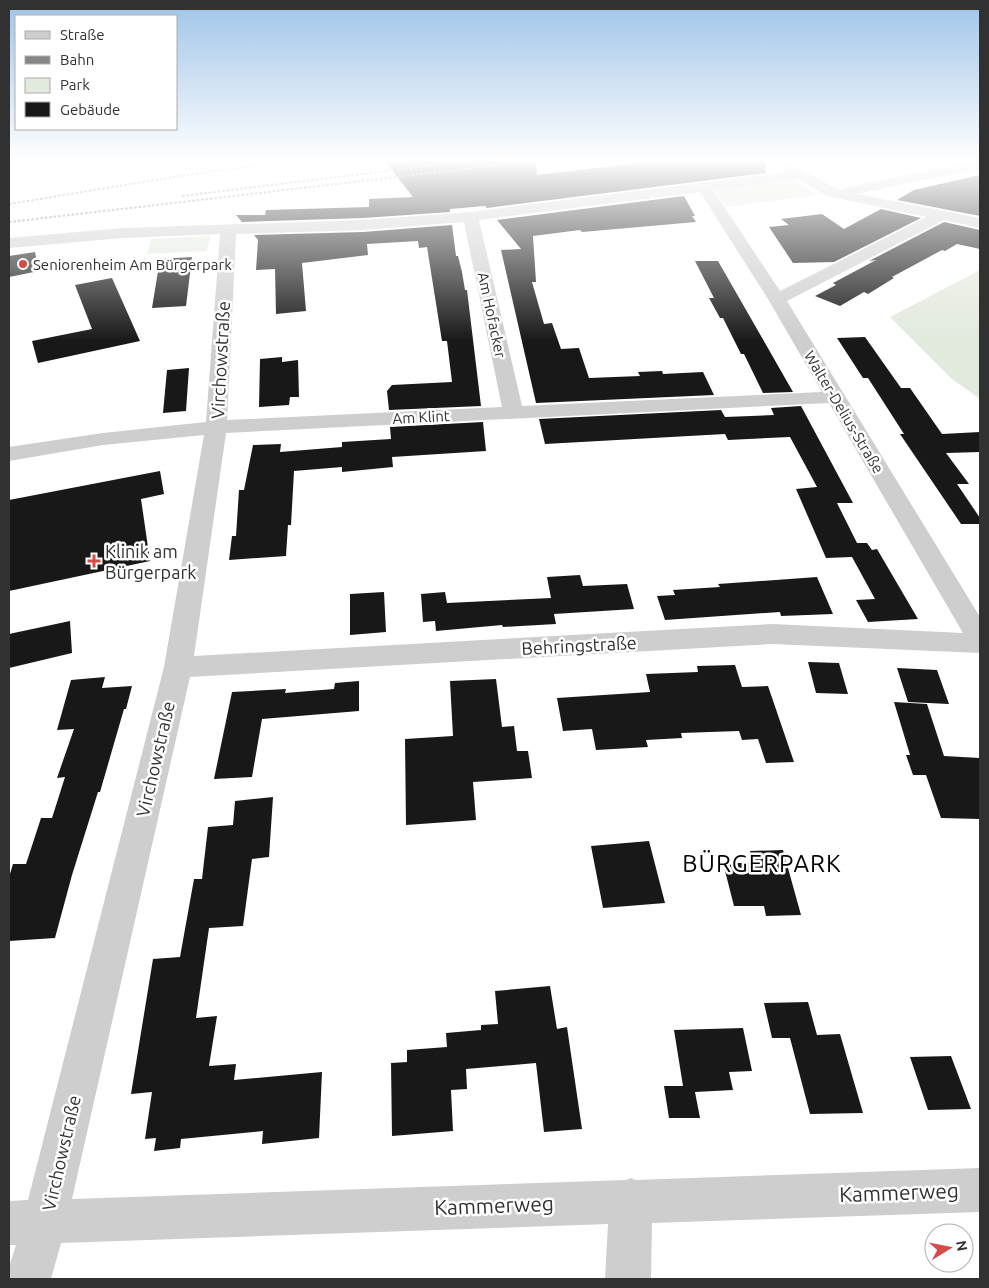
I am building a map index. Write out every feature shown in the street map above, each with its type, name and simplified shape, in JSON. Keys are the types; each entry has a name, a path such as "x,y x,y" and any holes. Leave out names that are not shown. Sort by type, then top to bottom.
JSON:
{"street":[{"path":"9,243 123,233 363,225 416,221"},
{"name":"Am Hofacker","path":"472,221 513,412"},
{"name":"Walter-Delius-Straße","path":"726,221 777,299 980,641"},
{"path":"777,299 930,221"},
{"name":"Virchowstraße","path":"28,1279 27,1222 178,667 216,427 228,230"},
{"name":"Am Klint","path":"9,454 103,439 216,427 835,396"},
{"name":"Behringstraße","path":"178,667 772,634 980,641"},
{"name":"Kammerweg","path":"27,1222 632,1200 980,1190"},
{"path":"628,1279 632,1200"}],"green space":[{"path":"210,236 207,251 147,254 151,239"},
{"path":"980,270 980,399 952,379 890,317"}],"building":[{"path":"498,221 695,221 582,232 580,230 533,236 536,282 532,282 544,324 552,323 561,349 579,348 589,378 640,376 638,372 662,371 663,374 703,372 714,395 536,403 501,250 521,249"},
{"path":"784,221 832,221 844,229 859,221 915,221 834,262 793,263 769,227 789,225"},
{"path":"944,222 980,230 980,249 957,244 945,251 942,250 892,277 894,278 868,294 864,292 840,306 815,296 836,285 833,283 876,260 869,261"},
{"path":"452,225 456,256 458,256 465,290 467,290 481,406 389,410 387,391 392,385 452,382 447,341 442,341 427,247 419,248 418,241 367,244 368,255 302,263 306,311 276,314 275,269 256,270 258,240 254,235 363,232"},
{"name":"Seniorenheim Am Bürgerpark","path":"35,252 39,271 9,277 9,256"},
{"path":"192,257 186,306 152,308 160,259"},
{"path":"695,261 718,261 793,392 763,393 744,354 741,354 723,318 720,318 709,298 714,298"},
{"path":"112,278 140,341 38,363 32,341 92,329 75,285"},
{"path":"865,337 901,388 910,388 942,434 980,432 980,452 946,453 969,484 957,484 980,518 980,524 961,524 900,434 904,434 868,378 863,378 837,338"},
{"path":"282,357 282,362 298,360 299,397 290,397 289,405 259,407 260,359"},
{"path":"189,368 186,411 163,413 167,370"},
{"path":"801,406 853,503 837,503 857,543 867,543 872,550 877,549 918,619 868,622 856,600 875,599 852,557 826,558 796,489 817,487 790,437 728,440 725,434 545,444 539,419 721,410 725,417 774,415 771,408"},
{"path":"483,422 486,451 392,457 393,467 342,472 342,467 294,471 291,525 288,525 286,556 229,560 232,536 236,536 239,490 244,490 253,445 281,444 280,452 342,447 342,442 391,439 390,427"},
{"path":"160,471 164,494 141,499 150,561 9,591 9,500"},
{"path":"580,575 583,586 627,584 634,609 554,614 556,624 503,627 502,625 436,631 435,621 423,622 421,594 445,592 447,603 551,598 547,577"},
{"path":"817,577 833,614 781,616 780,612 665,620 657,596 675,595 673,590 720,587 718,584"},
{"path":"384,592 386,632 350,635 350,594"},
{"path":"70,621 72,653 9,668 9,634"},
{"path":"808,662 839,663 848,694 816,693"},
{"path":"735,665 742,687 768,686 794,762 766,763 758,739 742,740 739,731 681,733 682,738 646,740 648,747 596,750 592,729 563,731 557,698 650,692 646,674 698,672 697,666"},
{"path":"897,668 937,670 949,704 908,702"},
{"path":"105,677 102,688 132,686 100,792 98,792 72,875 55,938 9,941 9,877 13,864 26,864 41,818 52,818 65,777 57,778 74,729 57,730 71,680"},
{"path":"496,679 502,727 514,726 517,751 528,751 532,778 473,782 476,820 406,825 405,739 453,736 450,681"},
{"path":"359,681 359,711 262,719 252,777 214,779 232,692 286,689 285,693 334,689 335,683"},
{"path":"894,702 927,704 944,756 980,758 980,819 941,818 926,775 913,775 906,755 910,755"},
{"path":"273,797 269,857 252,859 243,926 209,928 196,1018 217,1016 209,1066 236,1064 234,1080 322,1072 319,1138 262,1144 263,1131 181,1139 180,1148 154,1151 156,1138 145,1139 152,1092 131,1094 153,959 180,957 194,879 202,879 208,827 233,825 235,801"},
{"path":"649,841 665,903 603,908 591,846"},
{"path":"783,850 801,915 766,916 764,906 734,906 723,863 753,863 750,851"},
{"path":"550,986 557,1029 567,1027 582,1129 544,1132 536,1063 466,1069 467,1089 451,1090 453,1131 392,1136 391,1063 407,1062 407,1050 447,1047 446,1033 481,1030 481,1025 498,1024 495,991"},
{"path":"808,1002 817,1035 840,1034 863,1113 810,1114 790,1038 772,1038 764,1003"},
{"path":"743,1028 752,1071 729,1072 733,1090 695,1092 700,1118 669,1118 664,1086 683,1086 674,1030"},
{"path":"951,1056 971,1109 928,1110 910,1057"}],"railway":[{"path":"9,222 17,221"}],"place":[{"name":"Seniorenheim Am Bürgerpark","path":"23,264"},
{"name":"Klinik am Bürgerpark","path":"94,561"}],"district":[{"name":"BÜRGERPARK","path":"762,863"}]}
